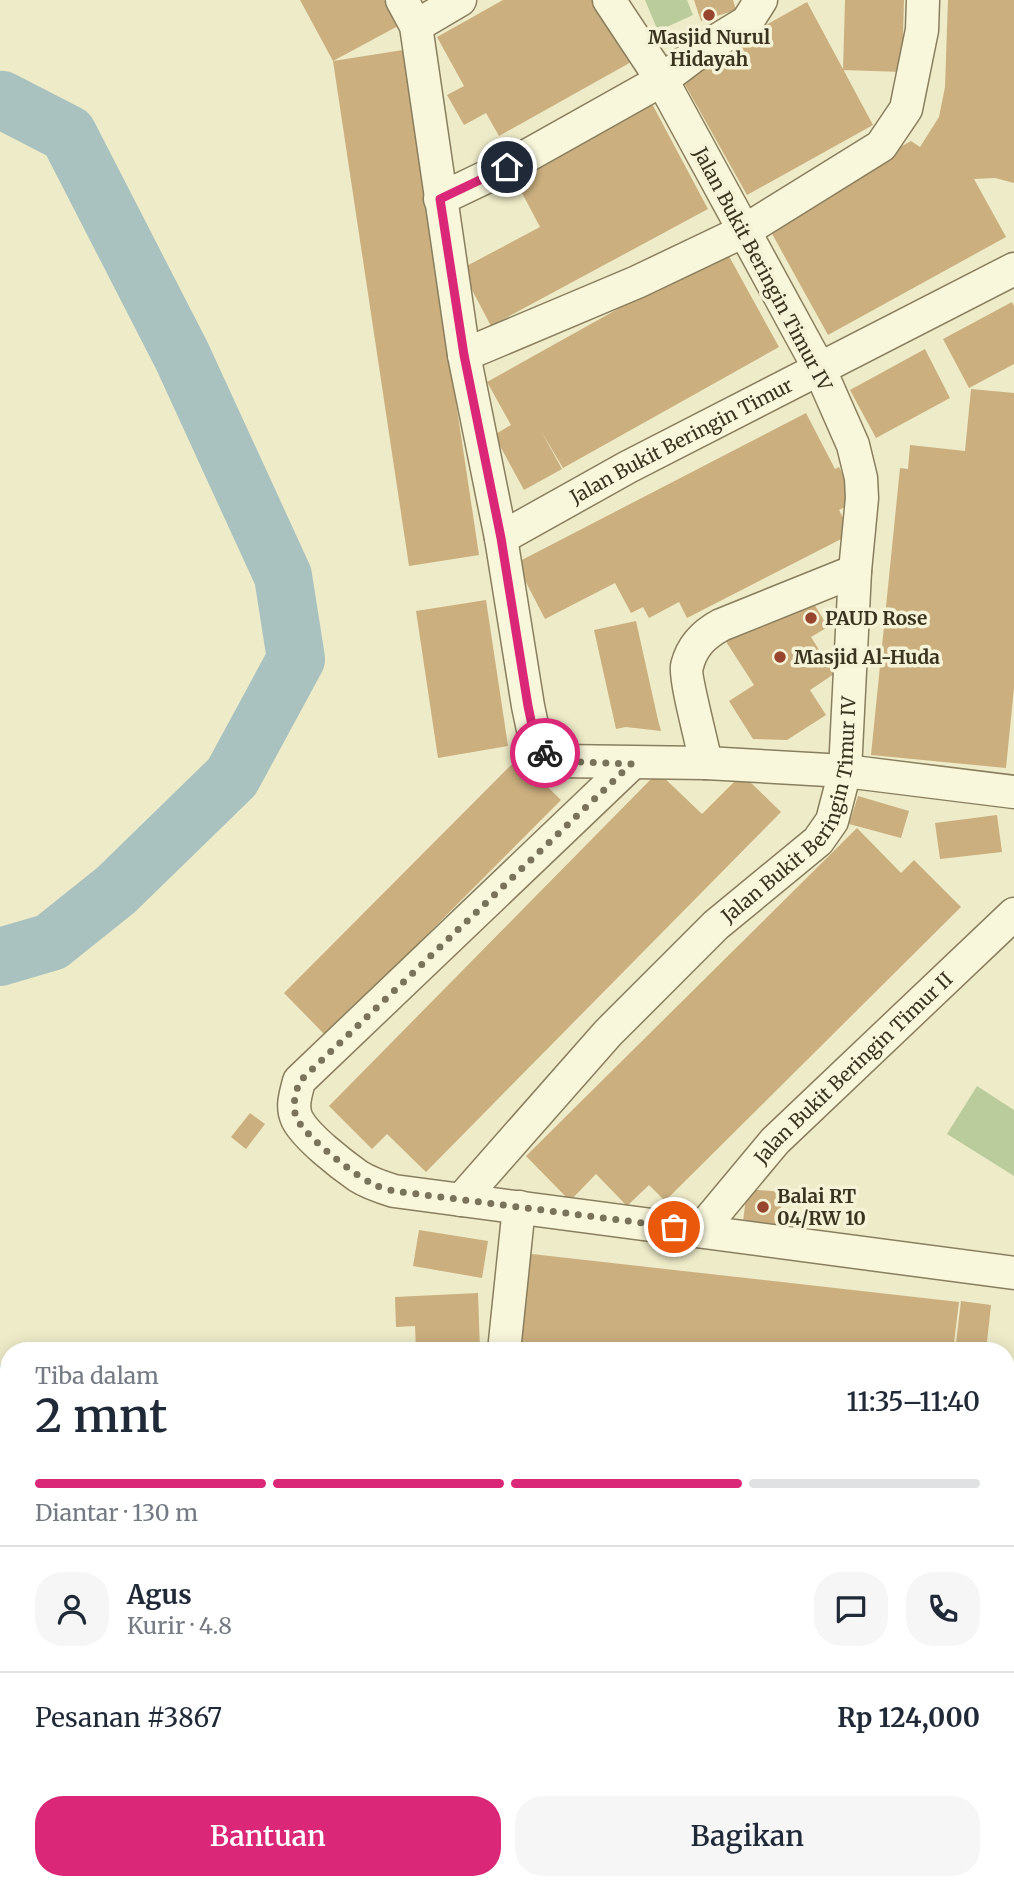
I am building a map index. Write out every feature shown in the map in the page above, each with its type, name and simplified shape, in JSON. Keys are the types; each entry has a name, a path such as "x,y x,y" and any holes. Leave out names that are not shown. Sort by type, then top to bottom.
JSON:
{"street":[{"path":"460,0 409,13 464,355 501,538 536,744 547,755 559,761 706,763 845,771 1014,792"},
{"name":"Jalan Bukit Beringin Timur IV","path":"461,1200 608,1032 716,925 818,841 832,821 845,771 855,571 862,498 861,478 853,445 820,370 662,80 609,0"},
{"path":"440,199 507,167 662,80 703,49 747,22 761,0"},
{"path":"464,355 637,282 744,231 881,146 906,109 922,30 923,0"},
{"name":"Jalan Bukit Beringin Timur","path":"501,538 628,467 1014,269"},
{"path":"706,763 686,668 704,634 855,571"},
{"path":"631,764 299,1082 294,1101 296,1117 305,1131 357,1175 394,1191 1014,1273"},
{"name":"Jalan Bukit Beringin Timur II","path":"700,1231 775,1141 1014,914"},
{"path":"505,1342 519,1207"}],"green space":[{"path":"645,0 687,0 693,15 658,31"},
{"path":"977,1086 1014,1110 1014,1176 947,1134"}],"building":[{"path":"300,0 384,0 398,26 333,61"},
{"path":"503,0 600,0 633,61 499,136 486,113 464,125 447,95 464,86 437,37"},
{"name":"Masjid Nurul Hidayah","path":"694,0 733,0 736,10 701,21"},
{"path":"845,0 904,0 902,72 843,70"},
{"path":"948,0 1014,0 1014,183 995,178 974,179 1006,237 828,335 765,221 911,141 920,147 939,117 945,87"},
{"path":"807,2 873,125 747,195 679,74"},
{"path":"403,50 479,555 409,566 333,61"},
{"path":"650,100 708,209 491,326 461,269 540,227 512,174"},
{"path":"725,249 779,347 563,468 541,431 562,469 524,490 494,435 511,425 487,382"},
{"path":"1012,302 1014,364 969,388 943,339"},
{"path":"925,349 950,398 876,438 850,390"},
{"path":"971,389 1014,393 1014,688 1006,768 871,755 900,468 908,469 910,445 965,451"},
{"path":"806,413 835,469 839,467 857,501 839,510 851,534 687,618 679,602 649,618 643,607 631,613 615,583 545,619 516,563"},
{"name":"Masjid Al-Huda","path":"811,599 828,627 811,637 834,674 810,690 826,715 787,740 753,739 729,701 754,685 725,640"},
{"path":"486,600 508,746 438,758 416,611"},
{"path":"636,621 661,731 626,727 616,729 594,630"},
{"path":"518,758 561,800 326,1036 284,993"},
{"path":"658,772 702,814 742,774 781,812 426,1172 387,1134 372,1149 329,1106"},
{"path":"858,796 909,811 901,838 849,824"},
{"path":"997,815 1002,852 940,859 935,823"},
{"path":"857,828 901,873 914,860 961,907 665,1201 649,1185 627,1206 596,1174 570,1201 526,1156"},
{"path":"250,1113 265,1124 246,1149 231,1137"},
{"name":"Balai RT 04/RW 10","path":"747,1189 783,1192 779,1226 743,1222"},
{"path":"419,1230 488,1241 482,1278 413,1266"},
{"path":"523,1253 959,1302 954,1342 512,1342"},
{"path":"478,1293 480,1342 416,1342 415,1326 396,1327 395,1297"},
{"path":"961,1301 991,1305 987,1342 956,1342"}],"waterway":[{"path":"0,101 68,134 182,356 283,576 296,659 232,777 116,890 51,942 0,957"}],"way so far":[{"path":"545,753 559,761 631,764 299,1082 294,1101 296,1117 305,1131 357,1175 394,1191 674,1227"}],"place":[{"name":"Masjid Nurul Hidayah","path":"709,15"},
{"name":"PAUD Rose","path":"811,618"},
{"name":"Masjid Al-Huda","path":"780,657"},
{"name":"Balai RT 04/RW 10","path":"763,1207"}],"route":[{"path":"507,167 440,199 464,355 501,538 528,706 536,744 545,753"}]}
